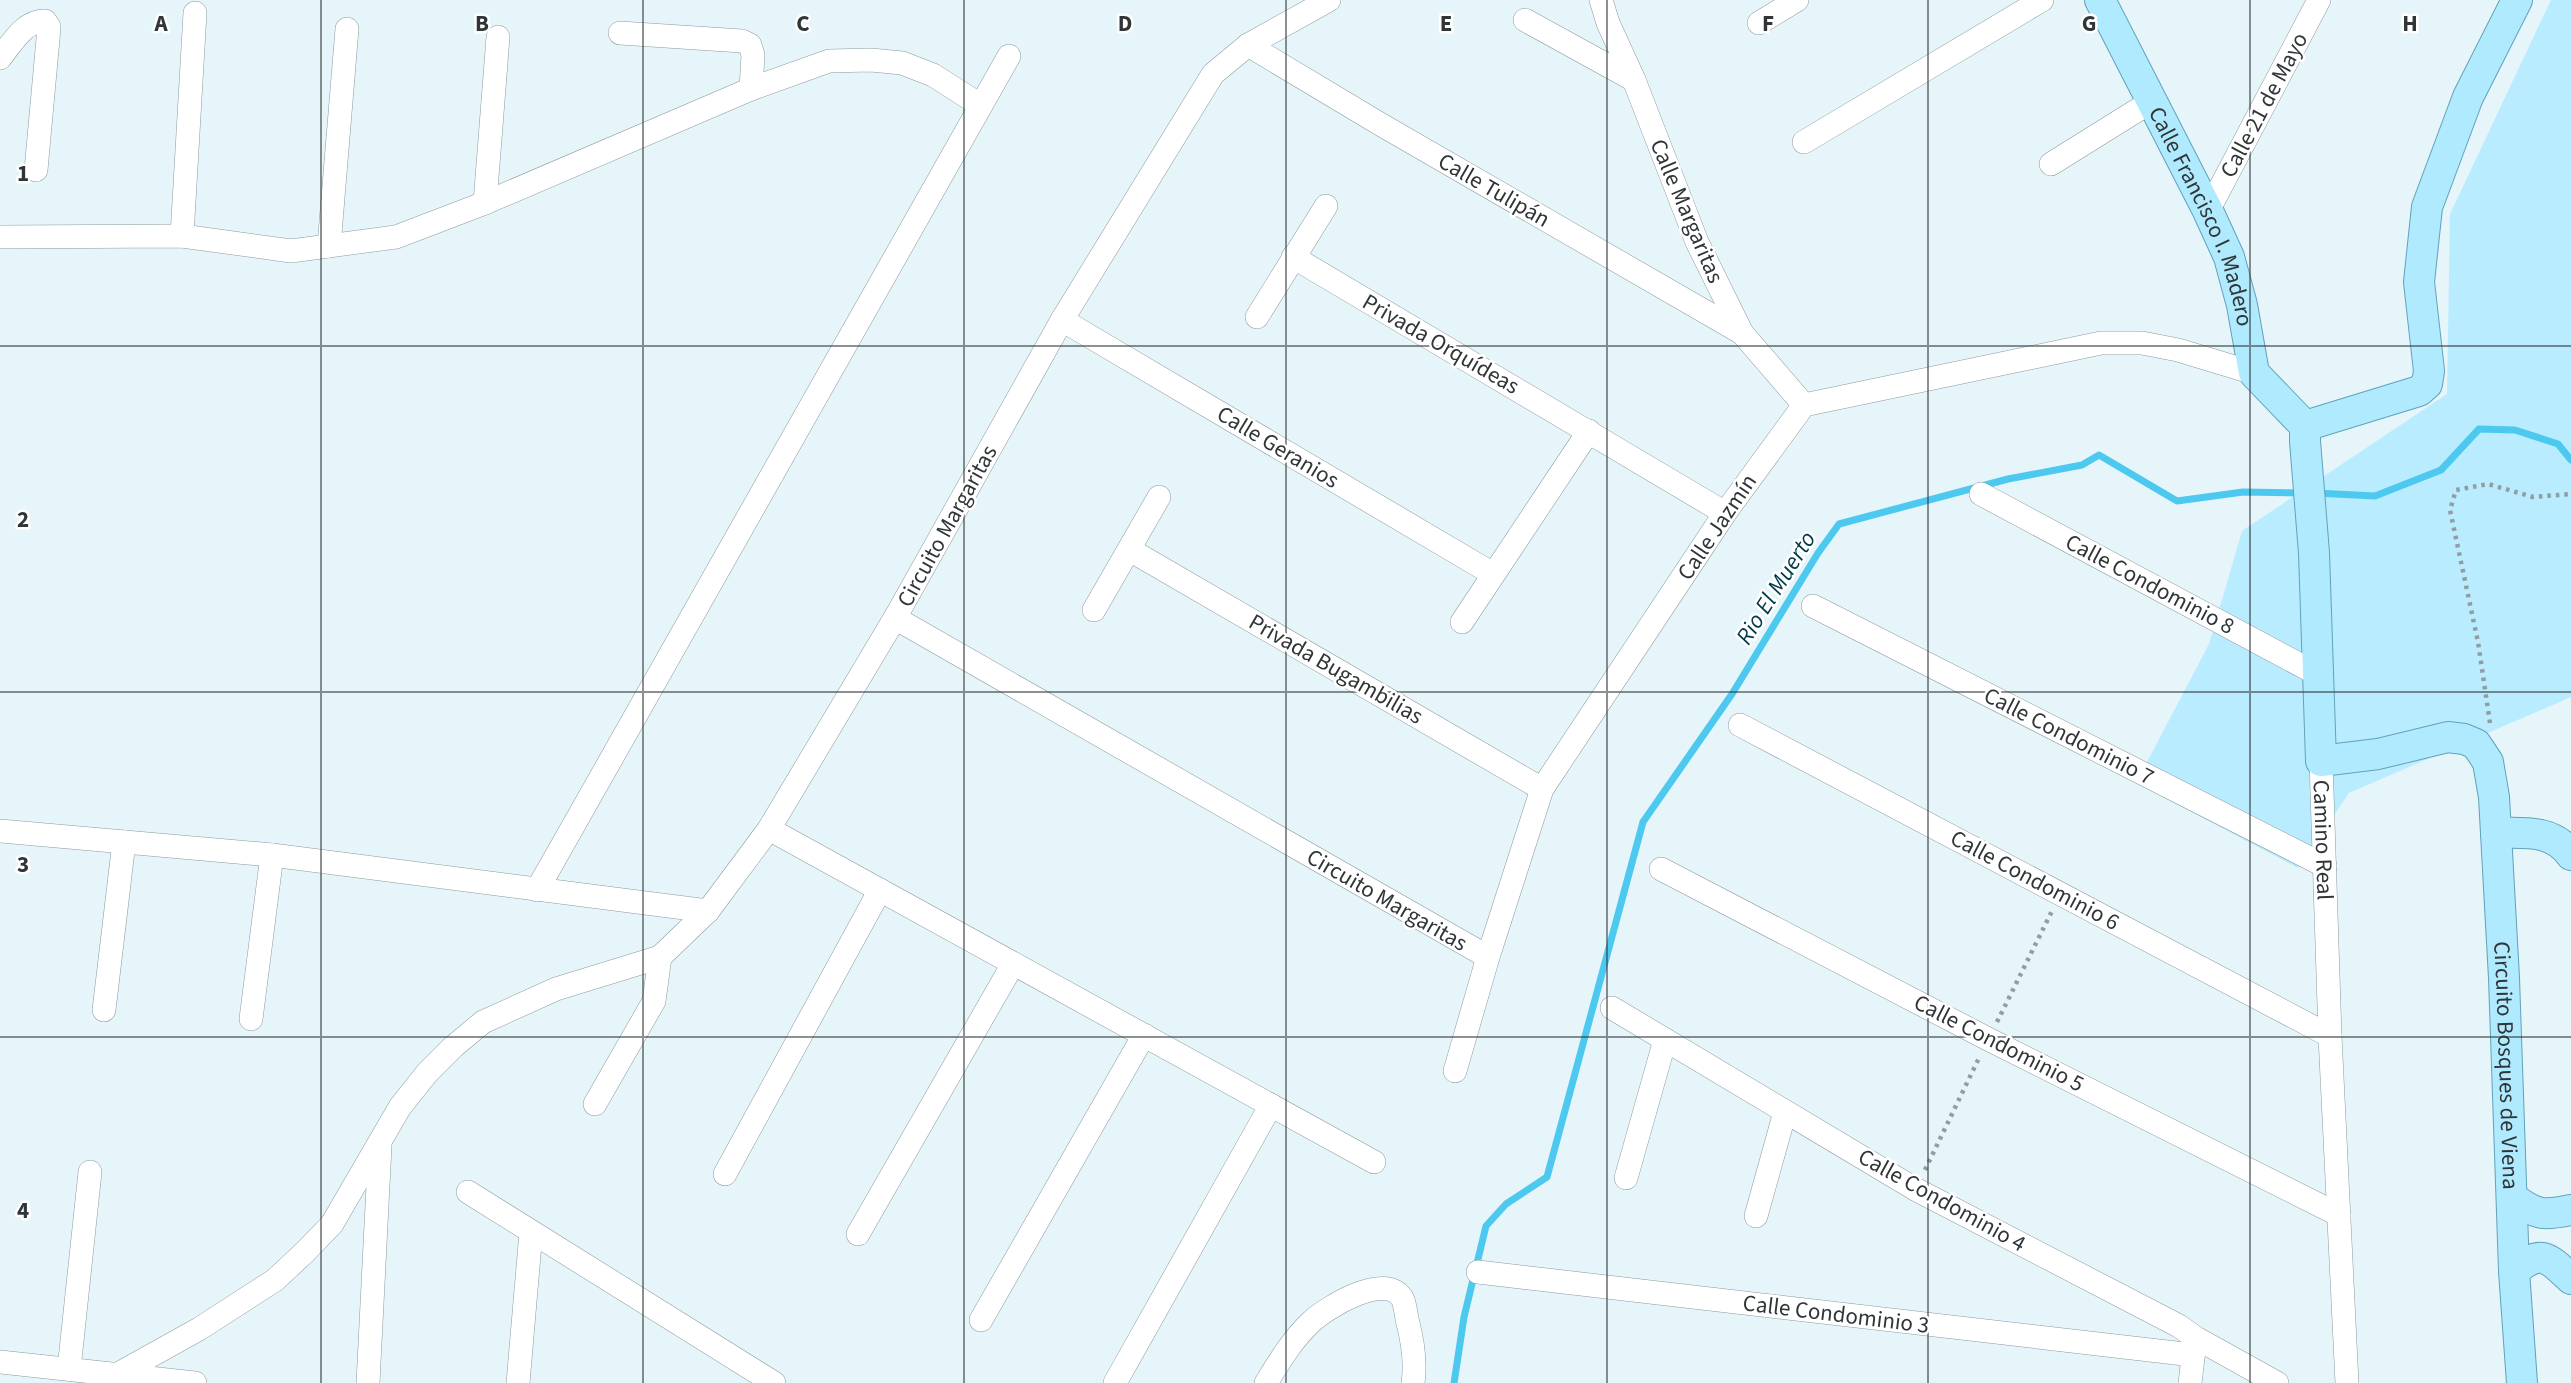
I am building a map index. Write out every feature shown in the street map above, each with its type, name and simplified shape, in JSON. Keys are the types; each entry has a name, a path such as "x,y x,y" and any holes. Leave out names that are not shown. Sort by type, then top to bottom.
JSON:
{"main road":[{"name":"Calle Francisco I. Madero","path":"2100,0 2230,257 2254,373"},
{"path":"2254,373 2305,434 2419,391 2427,384 2429,371 2419,282 2427,207 2468,97 2517,0"},
{"name":"Camino Real","path":"2305,434 2315,553 2321,761"},
{"path":"2321,761 2378,754 2448,737 2476,744 2488,762"},
{"name":"Circuito Bosques de Viena","path":"2488,762 2496,833 2514,1271 2522,1383"},
{"path":"2496,833 2541,834 2556,839 2571,855"},
{"path":"2513,1198 2529,1210 2540,1214 2571,1210"},
{"path":"2514,1271 2529,1259 2541,1256 2553,1261 2571,1279"}],"street":[{"name":"Circuito Margaritas","path":"1329,0 1248,45 1213,74 1062,320 895,618 1488,957"},
{"name":"Calle Margaritas","path":"1601,0 1697,242 1742,333 1804,405"},
{"path":"1759,23 1797,0"},
{"path":"1804,142 2042,0"},
{"name":"Calle 21 de Mayo","path":"2208,211 2319,0"},
{"path":"182,236 195,13"},
{"path":"0,58 26,26 37,20 45,21 48,39 36,170"},
{"path":"1525,20 1634,80"},
{"path":"329,246 347,29"},
{"path":"620,33 742,41 750,45 753,55 751,89"},
{"path":"485,203 498,37"},
{"name":"Calle Tulipán","path":"1248,45 1742,333"},
{"path":"537,890 1009,56"},
{"path":"0,237 182,236 291,251 396,237 485,203 751,89 829,61 871,60 902,63 933,75 980,105"},
{"path":"2051,164 2152,101"},
{"path":"1257,317 1325,206"},
{"name":"Privada Orquídeas","path":"1293,257 1725,513"},
{"name":"Calle Geranios","path":"1062,320 1493,574"},
{"path":"1804,405 2101,343 2154,345 2254,373"},
{"name":"Calle Jazmín","path":"1455,1072 1488,957 1542,789 1725,513 1804,405"},
{"path":"1462,622 1589,431"},
{"name":"Calle Condominio 8","path":"1981,494 2319,675"},
{"path":"1094,610 1159,497"},
{"name":"Privada Bugambilias","path":"1130,550 1542,789"},
{"name":"Calle Condominio 7","path":"1813,606 2325,866"},
{"path":"118,1374 199,1329 275,1280 332,1224 401,1107 427,1073 483,1022 556,989 660,957 708,911 769,829 895,618"},
{"name":"Calle Condominio 6","path":"1740,725 2330,1036"},
{"name":"Camino Real","path":"2321,761 2330,1036 2347,1383"},
{"path":"769,829 1374,1162"},
{"path":"0,831 272,855 708,911"},
{"path":"104,1010 124,842"},
{"path":"251,1019 272,855"},
{"name":"Calle Condominio 5","path":"1661,869 1988,1039 2339,1215"},
{"path":"725,1174 880,890"},
{"path":"595,1104 654,1001 660,957"},
{"path":"858,1234 1013,964"},
{"name":"Calle Condominio 4","path":"1612,1008 1915,1189 2179,1326 2194,1347 2277,1383"},
{"path":"981,1320 1144,1035"},
{"path":"1626,1178 1665,1040"},
{"path":"1115,1383 1271,1105"},
{"path":"1756,1216 1786,1112"},
{"path":"368,1383 380,1143"},
{"path":"69,1369 90,1172"},
{"path":"468,1192 774,1383"},
{"path":"518,1383 531,1232"},
{"name":"Calle Condominio 3","path":"1478,1272 2194,1347"},
{"path":"1266,1383 1286,1351 1311,1322 1344,1300 1382,1288 1393,1290 1402,1298 1412,1346 1413,1383"},
{"path":"2190,1383 2194,1347"},
{"path":"0,1362 195,1383"}],"path":[{"path":"2488,762 2491,716 2450,510 2456,490 2488,484 2533,497 2571,494"}],"shaded area":[{"path":"2551,0 2571,0 2571,697 2349,793 2298,868 2136,783 2209,644 2242,531 2447,394 2450,214"}],"waterway":[{"name":"Rio El Muerto","path":"2316,493 2375,496 2441,470 2479,429 2515,430 2558,444 2571,460"},
{"name":"Rio El Muerto","path":"1454,1383 1464,1317 1486,1226 1506,1204 1547,1177 1643,822 1732,694 1818,553 1839,524 2008,479 2082,465 2099,455 2177,501 2243,492 2304,493"}]}
